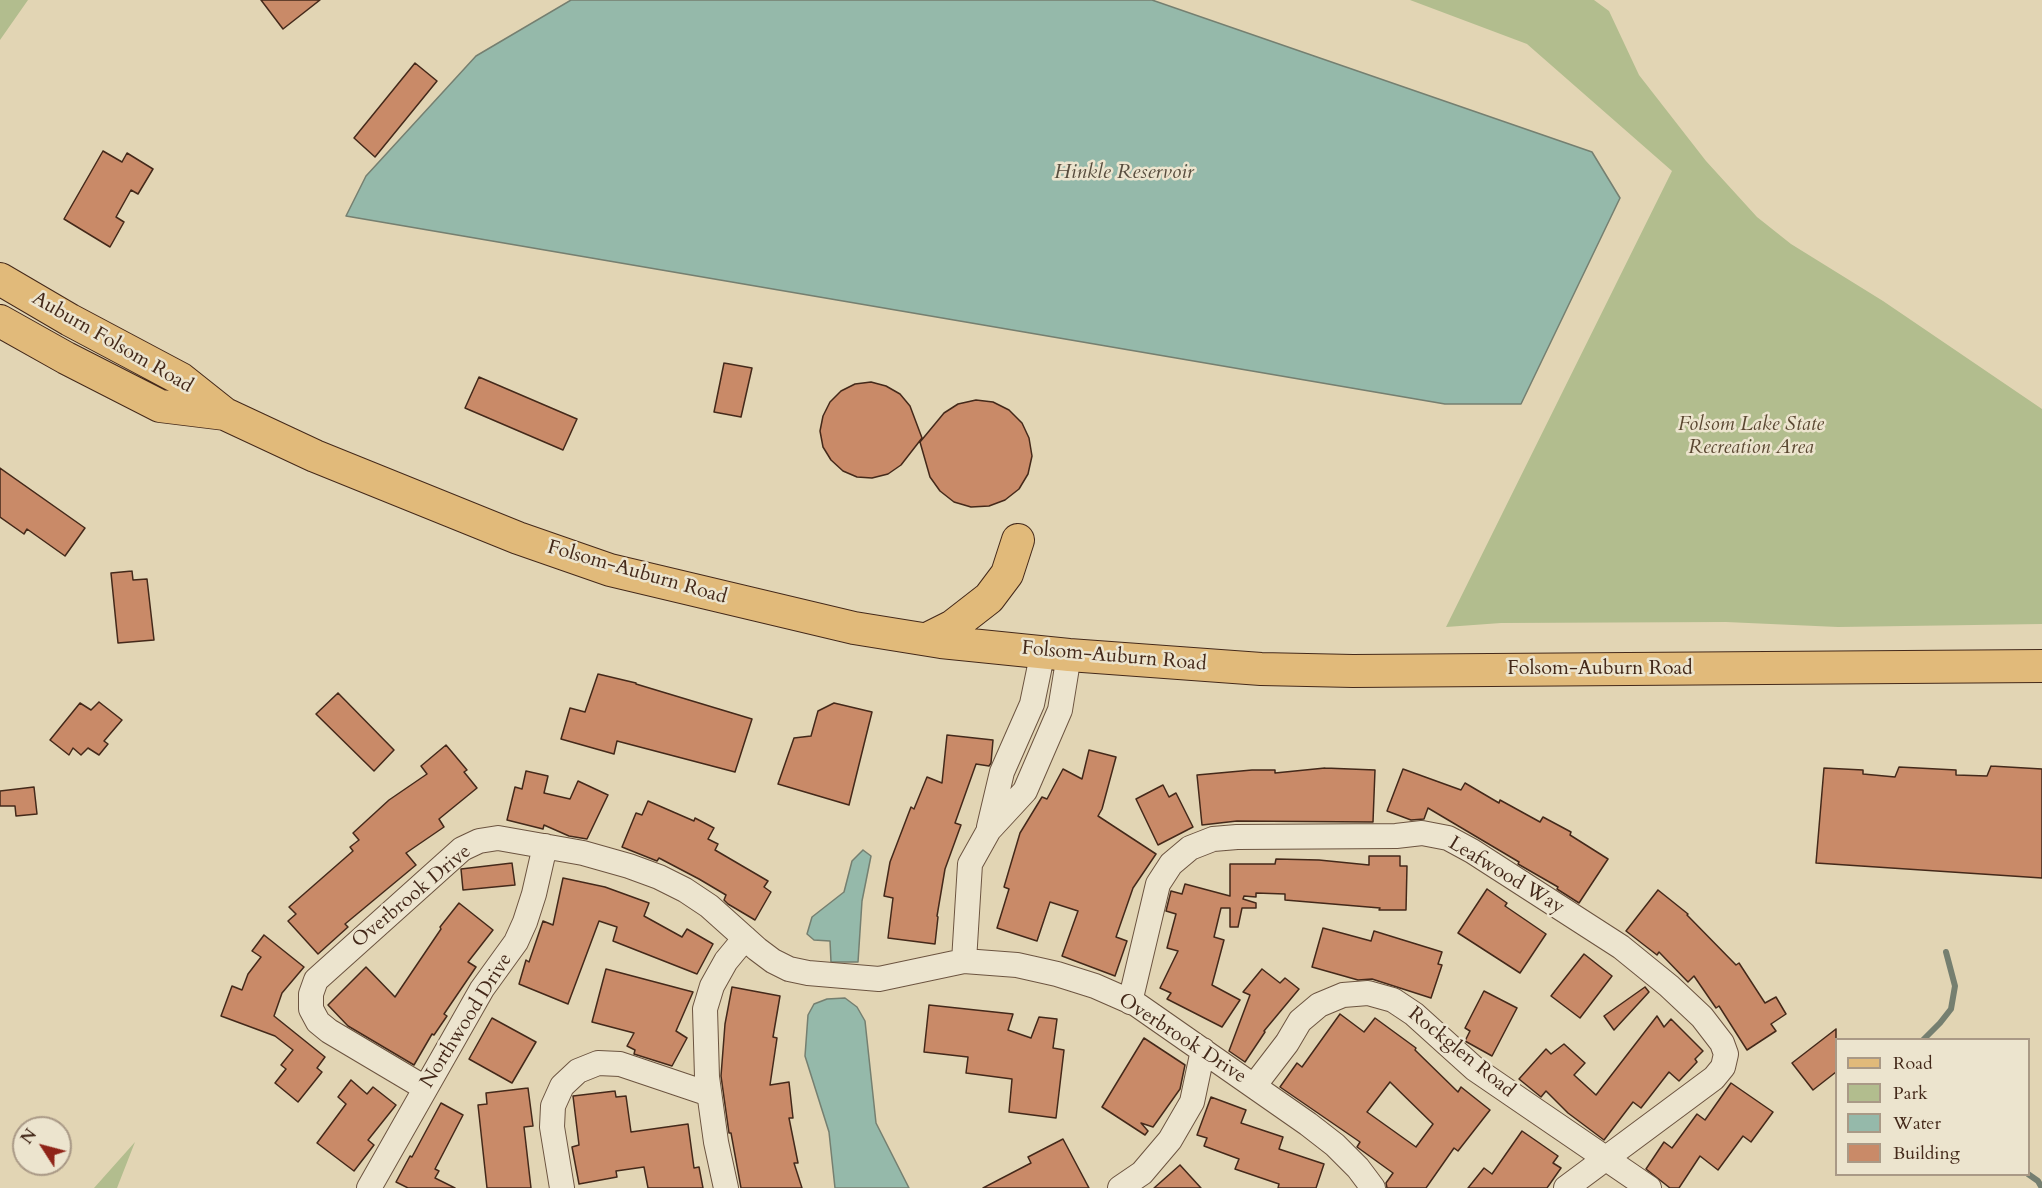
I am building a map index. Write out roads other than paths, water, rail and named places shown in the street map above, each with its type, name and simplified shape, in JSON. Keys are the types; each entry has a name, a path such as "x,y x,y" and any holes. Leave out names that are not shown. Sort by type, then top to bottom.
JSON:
{"main road":[{"name":"Auburn Folsom Road","path":"0,279 70,320 182,379 225,414"},
{"name":"Auburn Folsom Road","path":"0,321 160,406 225,414"},
{"name":"Folsom-Auburn Road","path":"225,414 315,456 518,538 593,565 854,628 927,639 1056,653 1261,669 1353,671 2042,666"},
{"path":"927,639 952,626 989,598 1007,574 1018,540"}],"street":[{"path":"964,961 970,864 989,830 1025,791 1060,710 1056,653"},
{"name":"Leafwood Way","path":"1130,1002 1158,884 1171,864 1190,848 1213,839 1237,837 1396,836 1422,833 1448,838 1472,850 1621,947 1670,986 1702,1017 1722,1043 1726,1054 1723,1067 1714,1078 1566,1188"},
{"name":"Overbrook Drive","path":"425,1089 318,1022 311,1009 310,994 316,980 462,849 479,841 498,838 545,846 629,866 658,877 685,890 709,906 773,961 789,969 808,973 879,979 964,961 1017,965 1058,974 1095,986 1130,1002 1254,1086 1335,1145 1358,1168 1373,1188"},
{"name":"Northwood Drive","path":"369,1188 482,989 516,942 534,894 545,846"},
{"path":"726,1188 709,1094 705,1009 712,986 726,961 745,938"},
{"name":"Rockglen Road","path":"1254,1086 1287,1043 1300,1021 1319,1005 1343,995 1368,993 1393,1000 1414,1014 1475,1069 1649,1188"},
{"path":"1122,1188 1142,1173 1170,1140 1183,1118 1192,1102 1203,1050"},
{"path":"562,1188 552,1127 553,1106 562,1086 578,1071 598,1063 620,1064 709,1094"}],"water":[{"name":"Hinkle Reservoir","path":"571,0 1152,0 1592,152 1620,198 1521,404 1445,404 346,216 366,176 476,56"},
{"path":"863,850 871,856 862,901 858,962 831,962 830,941 814,940 807,934 812,917 844,892 852,861"},
{"path":"845,998 857,1007 865,1021 876,1123 909,1188 835,1188 829,1132 805,1056 808,1015 814,1004 827,999"}],"waterway":[{"path":"1925,1038 1951,1009 1955,986 1946,952"},
{"path":"2030,1175 2038,1181 2042,1188"}],"park label":[{"name":"Folsom Lake State Recreation Area","path":"1751,436"}]}
